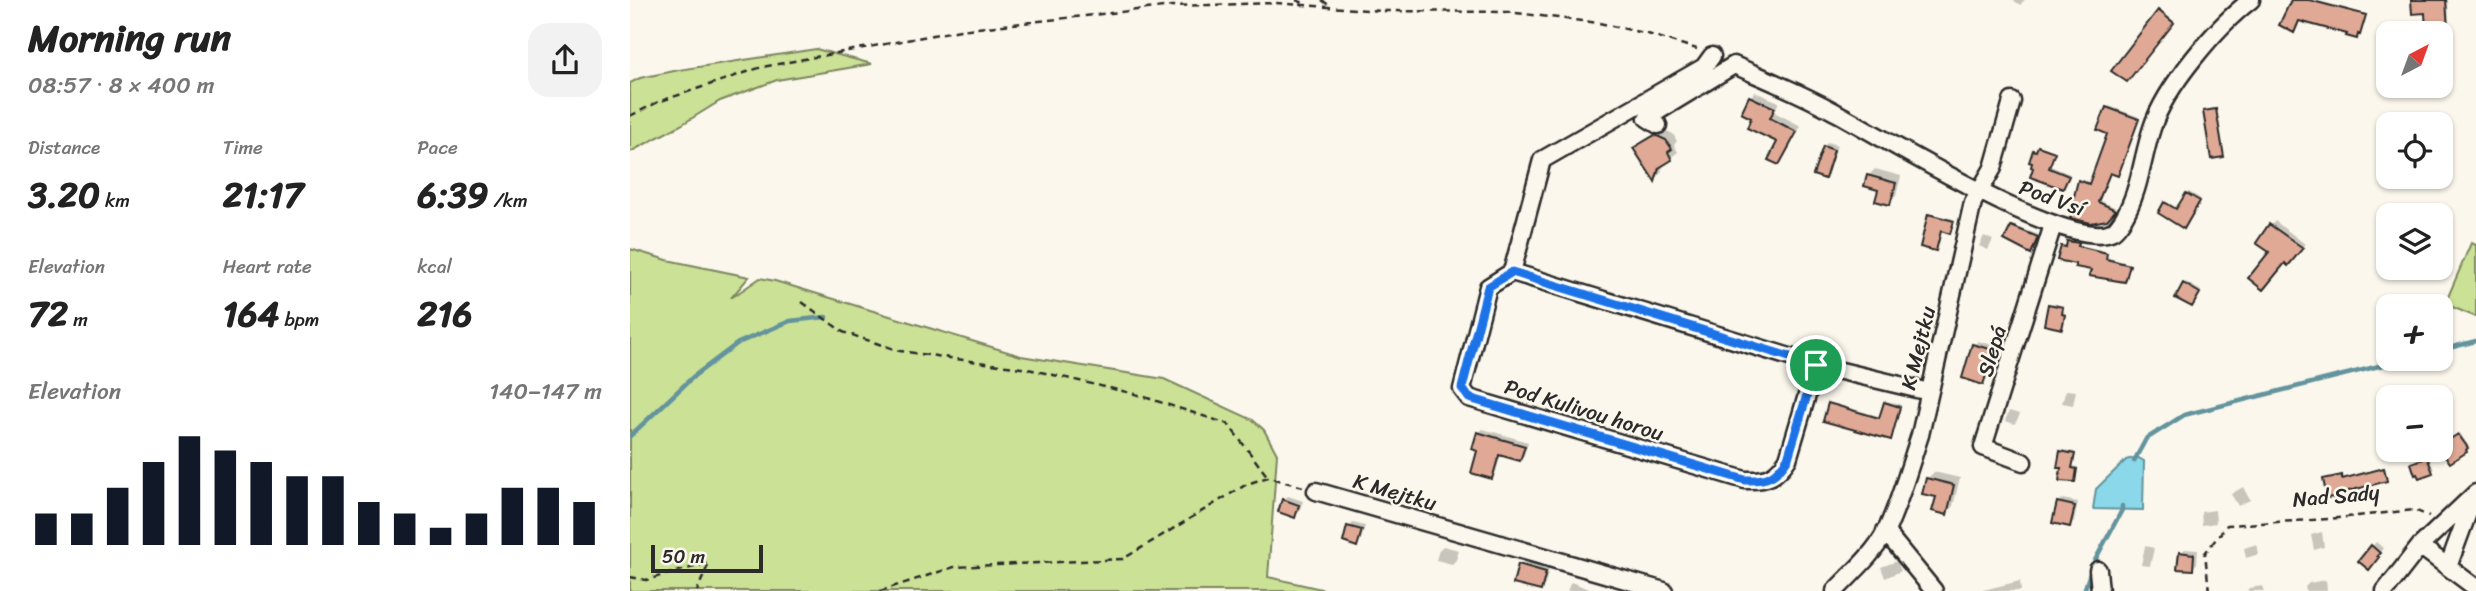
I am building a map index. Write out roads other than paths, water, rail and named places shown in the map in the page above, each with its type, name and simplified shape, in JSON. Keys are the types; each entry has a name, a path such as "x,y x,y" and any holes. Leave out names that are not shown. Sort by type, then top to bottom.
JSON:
{"street":[{"name":"Pod Vsí","path":"1658,125 1647,118 1734,65 1832,110 1980,191 2053,225 2082,232 2114,231 2123,219 2138,183 2151,130 2166,95 2200,52 2251,0"},
{"path":"1712,57 1704,67 1542,160 1512,272 1816,365 1929,392"},
{"name":"K Mejtku","path":"1835,591 1885,531 1920,435 1973,202 1993,168 2012,100"},
{"name":"Slepá","path":"2023,462 1983,447 2053,225"},
{"name":"Pod Kulivou horou","path":"1512,272 1488,287 1462,388 1469,398 1756,481 1770,479 1780,472 1788,458 1816,365"},
{"name":"K Mejtku","path":"1316,491 1664,591"},
{"path":"2385,591 2420,546 2476,494"},
{"path":"2448,567 2476,494"},
{"path":"1885,531 1934,591"},
{"path":"2420,546 2476,588"},
{"path":"2098,570 2100,591"}],"water":[{"path":"2137,457 2144,461 2143,510 2093,509 2096,489 2126,460"}],"waterway":[{"path":"630,436 694,376 738,343 790,321 826,317"},
{"path":"2453,347 2476,341"},
{"path":"2134,461 2146,439 2184,415 2376,367"},
{"path":"2084,591 2093,564 2122,506"}]}
